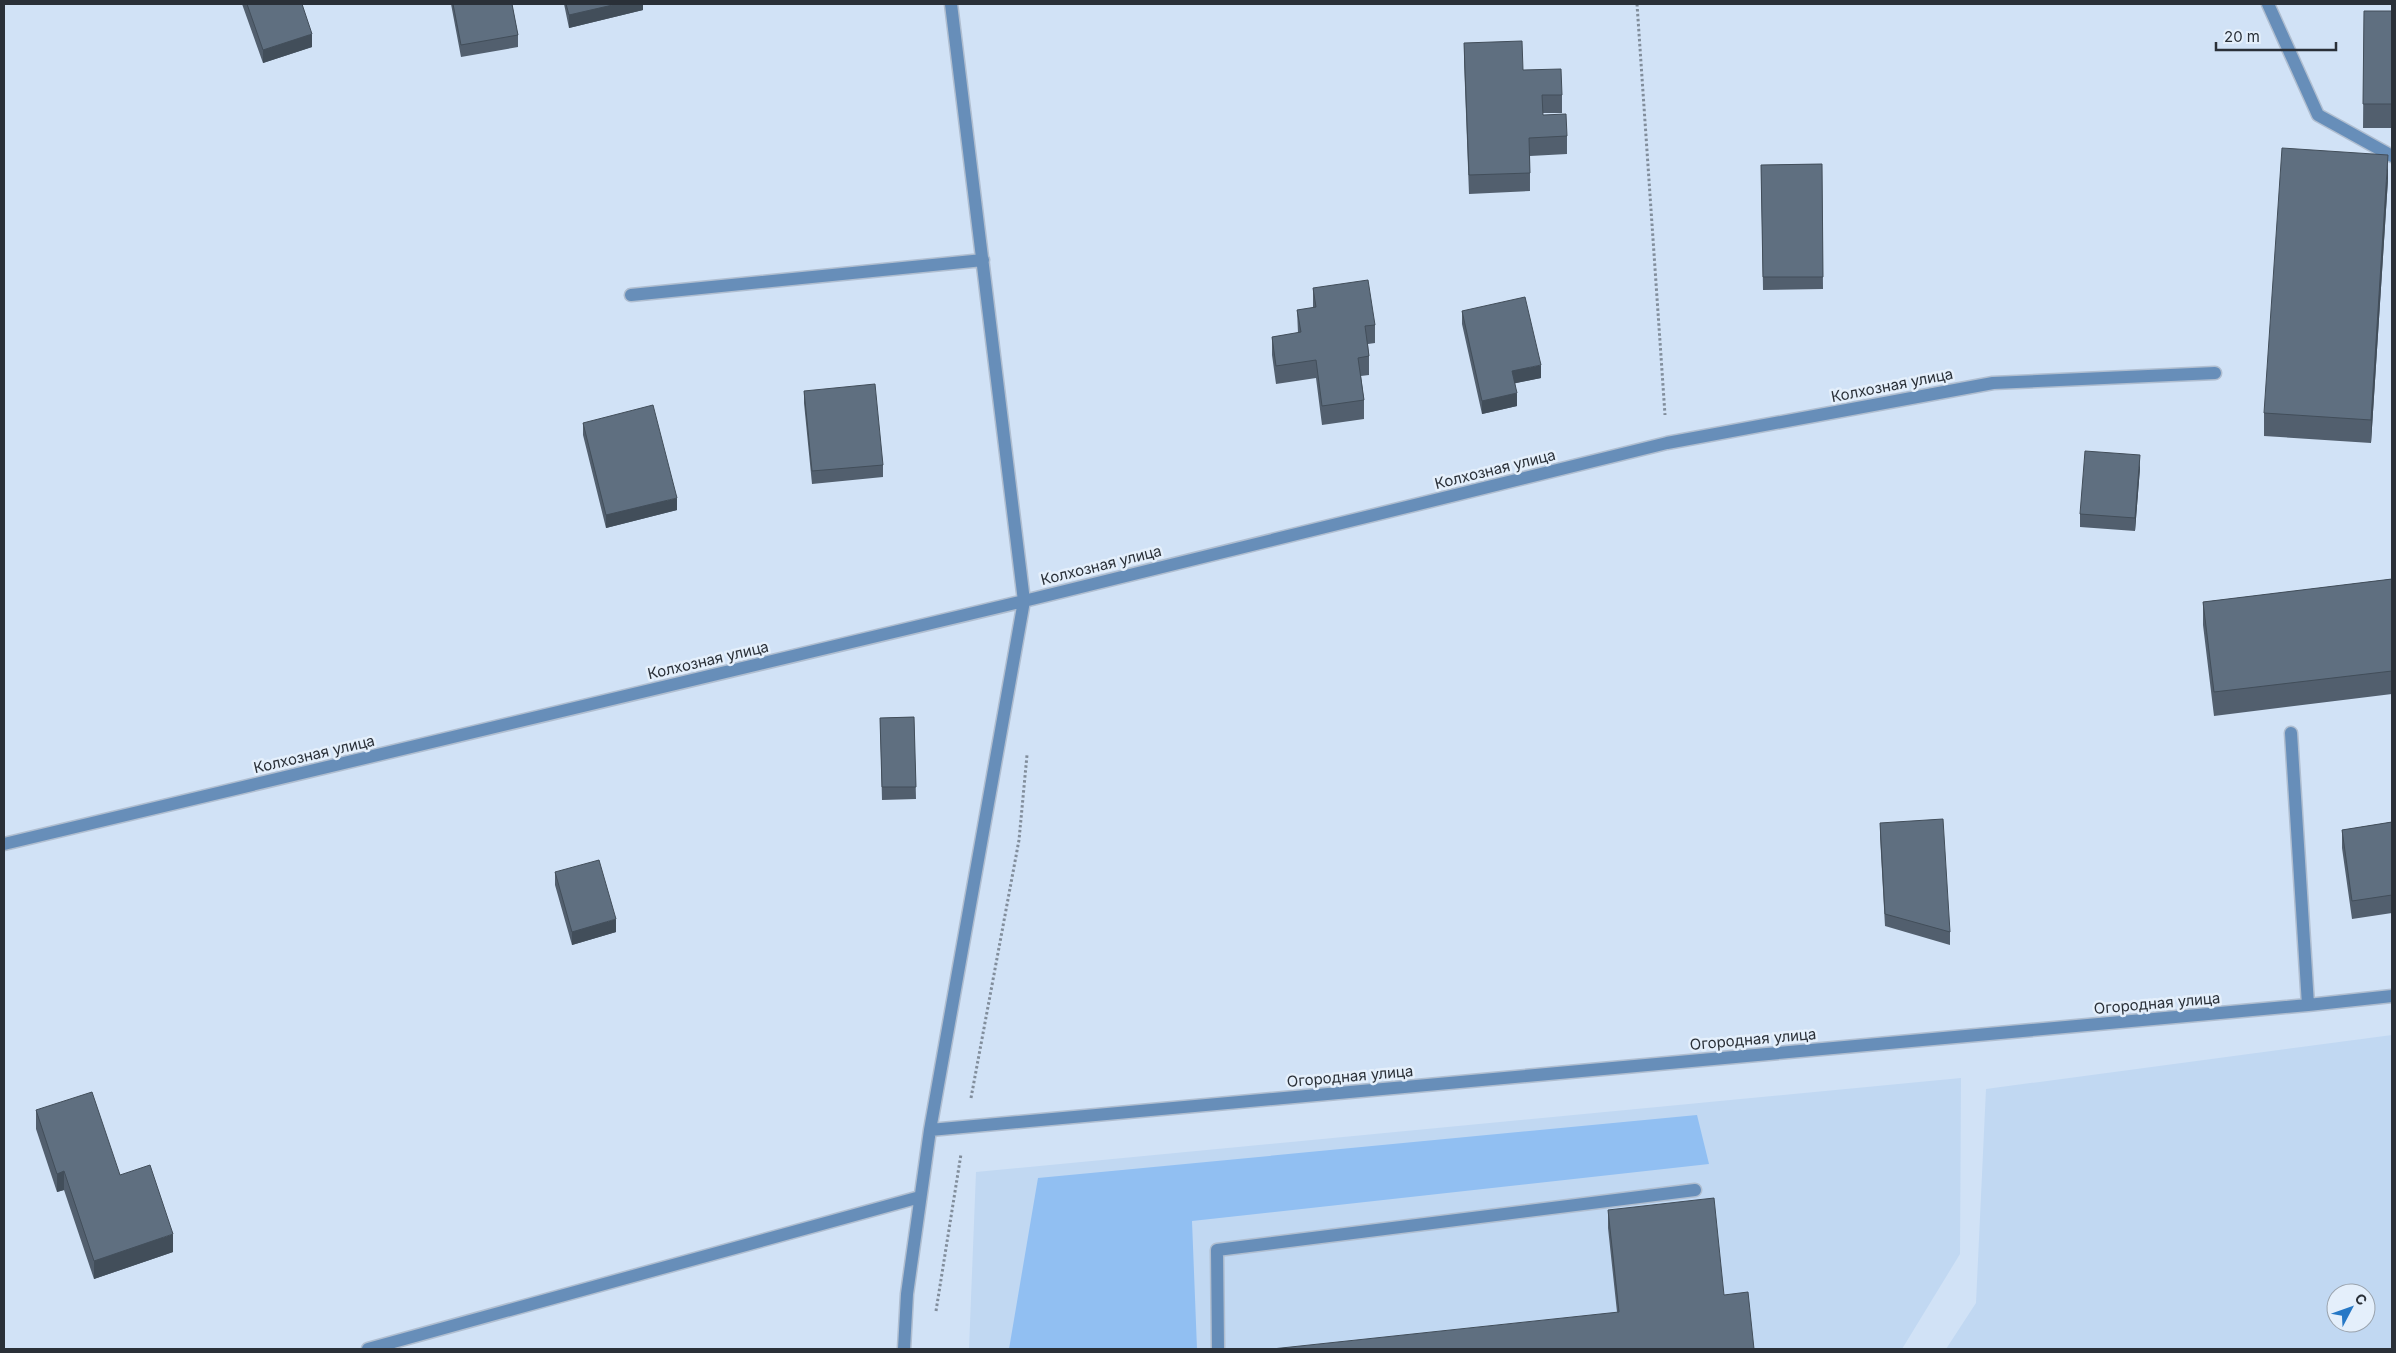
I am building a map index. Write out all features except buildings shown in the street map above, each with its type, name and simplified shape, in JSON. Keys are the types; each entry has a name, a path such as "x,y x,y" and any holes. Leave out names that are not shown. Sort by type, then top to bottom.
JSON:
{"street":[{"path":"904,1349 907,1294 930,1130 1024,601 951,4"},
{"path":"2268,4 2318,114 2392,156"},
{"path":"632,295 983,260"},
{"name":"Колхозная улица","path":"4,844 1024,601 1667,443 1993,383 2215,373"},
{"path":"2291,733 2308,1005"},
{"name":"Огородная улица","path":"930,1130 2392,996"},
{"path":"1218,1349 1217,1250 1695,1190"},
{"path":"368,1349 920,1197"}],"path":[{"path":"1637,4 1667,443"}],"shaded area":[{"path":"2392,1035 2392,1349 1946,1349 1976,1303 1986,1089"},
{"path":"1961,1078 1960,1254 1902,1349 969,1349 976,1172"},
{"path":"1697,1115 1709,1164 1192,1221 1197,1349 1009,1349 1038,1178"}]}
